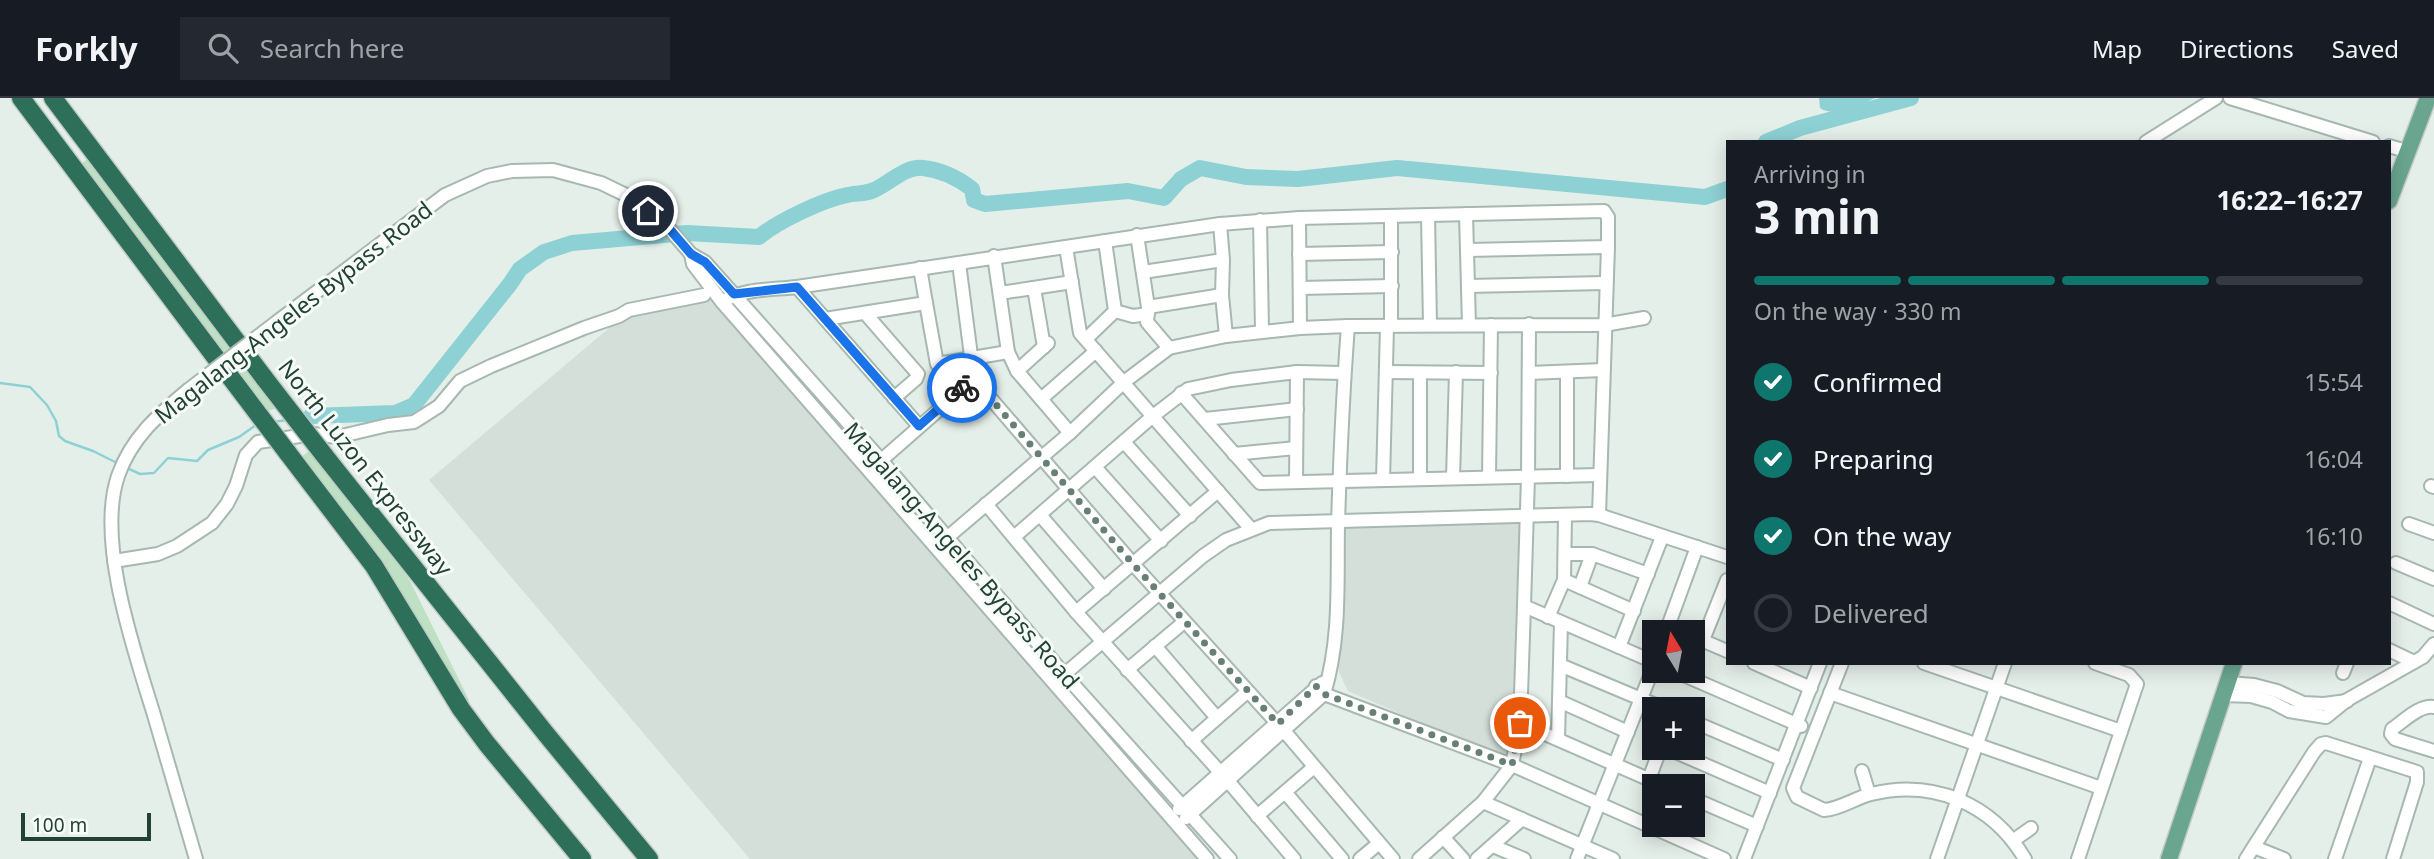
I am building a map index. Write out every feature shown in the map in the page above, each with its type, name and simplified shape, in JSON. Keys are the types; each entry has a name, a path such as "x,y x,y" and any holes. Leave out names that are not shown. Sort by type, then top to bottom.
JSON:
{"highway":[{"path":"20,98 374,566 461,709 582,859"},
{"name":"North Luzon Expressway","path":"53,98 324,455 545,734 649,859"},
{"path":"63,98 75,128"}],"main road":[{"path":"2391,195 2406,151 2430,104"},
{"path":"2169,859 2233,665"}],"street":[{"path":"2149,140 2216,98"},
{"path":"2230,98 2366,140"},
{"path":"2391,147 2406,151"},
{"name":"Magalang-Angeles Bypass Road","path":"196,859 139,664 114,561 110,522 119,474 131,449 154,418 188,390 445,195 487,176 536,169 576,175 630,197 666,225 689,252 705,262 728,298 870,471 1207,859"},
{"path":"728,298 1137,235 1260,220 1604,211 1608,217 1608,247 1599,515"},
{"path":"1466,214 1469,325"},
{"path":"1428,215 1430,325"},
{"path":"1383,480 1392,286 1391,216"},
{"path":"1299,218 1300,328"},
{"path":"1260,220 1262,330"},
{"path":"1220,224 1226,336"},
{"path":"1137,235 1148,311 1147,324 1169,348"},
{"path":"1086,339 1115,311 1105,240"},
{"path":"1066,247 1078,328 1251,529"},
{"path":"1468,250 1608,247"},
{"path":"1299,254 1392,253"},
{"path":"994,256 1008,352 1017,371 1070,433"},
{"path":"1143,272 1223,260"},
{"path":"959,263 974,379 1393,859"},
{"path":"920,268 937,364 1008,352"},
{"path":"1000,293 1072,282"},
{"path":"1468,286 1605,283"},
{"path":"1300,288 1392,286"},
{"path":"797,287 919,426"},
{"path":"1017,371 1047,345 1034,288"},
{"path":"114,561 158,554 177,547 212,523 227,504 246,455 258,442 314,435 337,437 414,422 439,406 460,382 491,366 629,310 704,295"},
{"path":"1115,311 1133,316 1222,295"},
{"name":"Magalang-Angeles Bypass Road","path":"728,298 881,460 1064,674 1230,859"},
{"path":"825,319 926,303"},
{"path":"865,313 918,374 916,379 894,398"},
{"path":"935,548 1070,433 1124,382 1169,348 1262,330 1348,326 1604,325 1644,318"},
{"path":"1419,859 1483,802 1512,765 1520,723 1530,324"},
{"path":"1489,477 1491,325"},
{"path":"1174,820 1281,728 1329,679 1337,615 1338,521 1348,326"},
{"path":"1041,400 1096,351"},
{"path":"1529,373 1603,370"},
{"path":"1014,537 1153,416 1188,389 1231,380 1297,372 1344,373"},
{"path":"1296,482 1297,372"},
{"path":"1386,372 1491,373"},
{"path":"1453,478 1456,372"},
{"path":"1567,372 1567,476"},
{"path":"1420,373 1420,480"},
{"path":"870,471 974,379"},
{"path":"1181,393 1261,483 1599,475"},
{"path":"1205,419 1297,410"},
{"path":"1124,442 1190,516"},
{"path":"1234,454 1296,448"},
{"path":"1095,467 1161,541"},
{"path":"1076,612 1218,491"},
{"path":"986,504 1102,642 1294,859"},
{"path":"1040,515 1104,589"},
{"path":"1548,617 1564,580 1565,515"},
{"path":"1053,684 1203,556 1226,540 1269,523 1599,515 1726,557"},
{"path":"2409,524 2434,533"},
{"path":"1619,647 1662,537"},
{"path":"1675,620 1697,547"},
{"path":"1564,554 1592,554 1648,574"},
{"path":"1580,587 1592,554"},
{"path":"2396,563 2434,579"},
{"path":"1564,580 1633,611"},
{"path":"1705,630 1722,610 1726,586"},
{"path":"2391,604 2434,624"},
{"path":"1524,606 1642,658"},
{"path":"1127,670 1184,622"},
{"path":"1558,739 1561,623"},
{"path":"1705,641 1726,651"},
{"path":"2226,689 2254,685 2277,691 2302,709 2326,717 2347,701 2424,660 2434,644"},
{"path":"1155,646 1217,718"},
{"path":"2391,651 2424,660"},
{"path":"1560,665 1641,698"},
{"path":"1763,665 1781,669 1811,688"},
{"path":"1744,859 1799,725 1819,665"},
{"path":"1841,665 1793,789 1794,793 1800,799 1824,810 1869,794 1899,789 1925,789 1959,800 1992,819 2014,840 2025,859"},
{"path":"1930,665 2121,731"},
{"path":"1937,859 2004,665"},
{"path":"2078,859 2137,684 2129,674 2101,665"},
{"path":"1577,859 1647,683"},
{"path":"1702,683 1799,725"},
{"path":"1320,690 1512,765 1724,859"},
{"path":"1191,741 1247,692"},
{"path":"1830,693 2101,788"},
{"path":"1559,701 1628,732"},
{"path":"2434,707 2425,707 2392,729 2391,734 2395,738 2434,751"},
{"path":"1520,723 1642,776"},
{"path":"1705,726 1783,760"},
{"path":"2246,859 2314,752 2321,744 2326,743 2417,772 2393,859"},
{"path":"2335,859 2370,758"},
{"path":"1693,760 1770,793"},
{"path":"1257,816 1314,767"},
{"path":"1862,771 1869,794"},
{"path":"1285,792 1342,859"},
{"path":"1483,802 1613,859"},
{"path":"1705,804 1757,826"},
{"path":"1477,859 1522,819"},
{"path":"2014,840 2031,828"},
{"path":"1444,837 1463,859"},
{"path":"1360,859 1378,844"},
{"path":"1493,846 1524,859"},
{"path":"2254,847 2284,859"}],"shaded area":[{"path":"709,296 1200,859 750,859 429,480 627,313"},
{"path":"1523,520 1513,758 1507,760 1348,691 1339,672 1344,524"}],"green space":[{"path":"86,160 91,161 239,351 225,363 80,165"},
{"path":"247,363 280,407 265,412 233,373"},
{"path":"312,449 389,548 411,583 469,700 464,705 300,458"}],"water":[{"path":"1819,98 1875,98 1833,112 1820,108"}],"waterway":[{"path":"1771,140 1800,128 1911,98"},
{"path":"311,416 395,413 414,405 520,269 544,252 572,243 687,233 759,237 777,224 814,206 847,195 871,191 916,168 955,178 972,189 974,200 985,204 1128,191 1164,198 1181,179 1200,168 1246,177 1298,179 1397,168 1705,197 1726,189"},
{"path":"0,383 30,387 47,405 56,421 59,436 119,464"},
{"path":"273,422 287,420"},
{"path":"125,467 140,474 154,473 168,458 197,461 208,450 239,437 256,425"}],"way so far":[{"path":"962,388 974,379 1184,622 1278,724 1316,686 1324,694 1512,765 1520,723"}],"route":[{"path":"648,211 666,225 691,254 705,262 734,294 797,287 919,426 962,388"}]}
